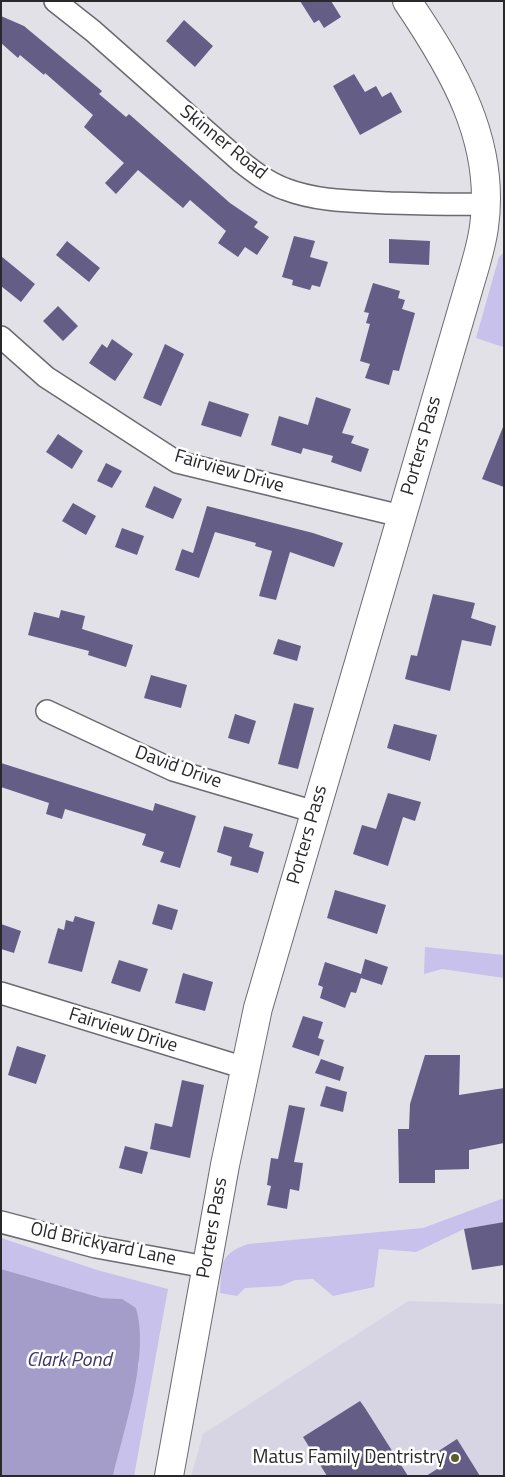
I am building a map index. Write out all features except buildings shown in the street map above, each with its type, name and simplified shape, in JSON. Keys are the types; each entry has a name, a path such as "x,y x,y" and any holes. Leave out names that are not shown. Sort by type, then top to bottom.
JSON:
{"street":[{"name":"Skinner Road","path":"54,1 93,31 240,161 261,177 284,188 310,197 335,201 441,204 495,203"},
{"name":"Porters Pass","path":"169,1476 206,1267 258,1008 401,516 495,203 472,115 445,61 407,1"},
{"name":"Fairview Drive","path":"2,341 46,377 177,462 401,516"},
{"name":"David Drive","path":"47,710 173,770 315,812"},
{"name":"Fairview Drive","path":"1,993 245,1068"},
{"name":"Old Brickyard Lane","path":"1,1222 96,1247 206,1267"}],"shaded area":[{"path":"504,252 503,347 476,338 499,257"},
{"path":"425,947 504,955 504,978 442,969 424,974"},
{"path":"504,1198 504,1222 464,1229 416,1252 379,1249 374,1287 333,1296 313,1279 295,1280 281,1286 245,1288 237,1296 220,1293 222,1268 226,1257 231,1252 248,1244 423,1228"},
{"path":"1,1238 97,1270 168,1289 134,1476 113,1476 139,1363 122,1299 102,1298 1,1269"},
{"path":"408,1301 504,1304 504,1476 191,1476 203,1434"}],"water":[{"name":"Clark Pond","path":"1,1269 102,1298 122,1299 136,1308 140,1348 138,1369 113,1476 1,1476"}],"place":[{"name":"Matus Family Dentristry","path":"455,1458"}]}
